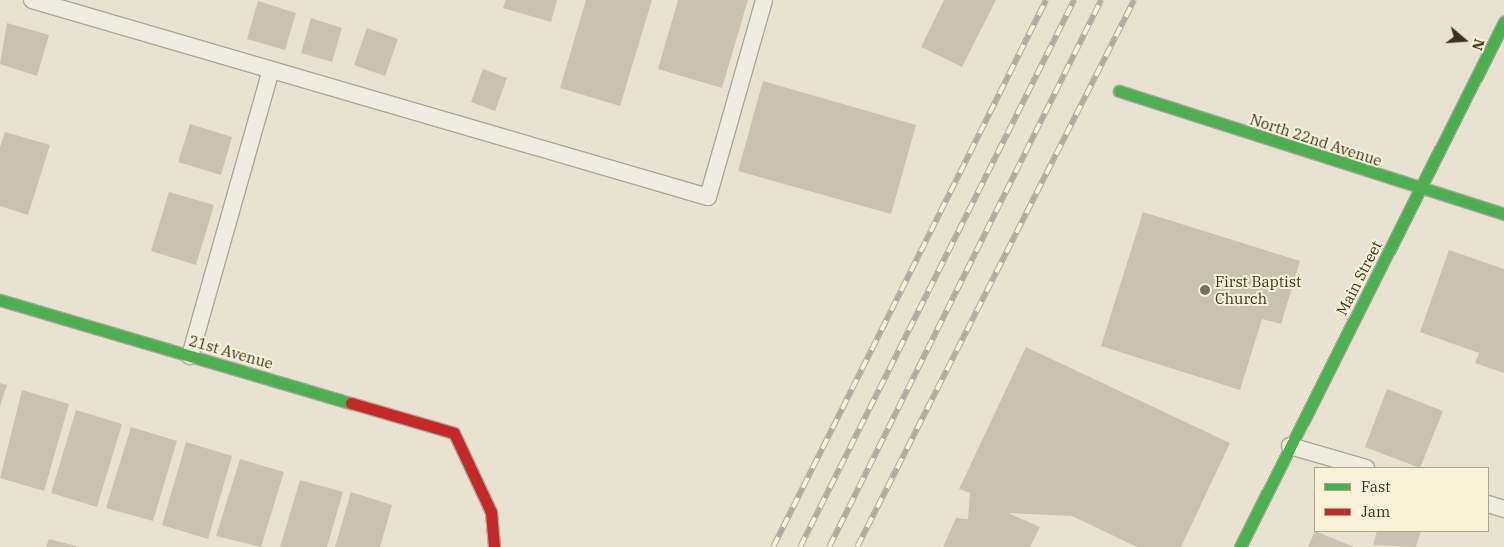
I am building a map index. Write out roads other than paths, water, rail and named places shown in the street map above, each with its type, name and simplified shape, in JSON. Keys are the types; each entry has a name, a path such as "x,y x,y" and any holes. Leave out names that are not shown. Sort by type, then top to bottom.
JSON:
{"street":[{"name":"Main Street","path":"1240,547 1504,22"},
{"name":"North 22nd Avenue","path":"1119,91 1420,189 1504,214"},
{"name":"21st Avenue","path":"0,300 454,433 491,512 494,547"}],"lane":[{"path":"32,0 708,197 764,0"},
{"path":"190,356 271,70"},
{"path":"1290,446 1363,467"},
{"path":"1489,504 1504,509"}],"railway":[{"path":"773,547 1046,0"},
{"path":"800,547 1074,0"},
{"path":"829,547 1101,0"},
{"path":"857,547 1134,0"}],"place":[{"name":"First Baptist Church","path":"1205,290"}]}
